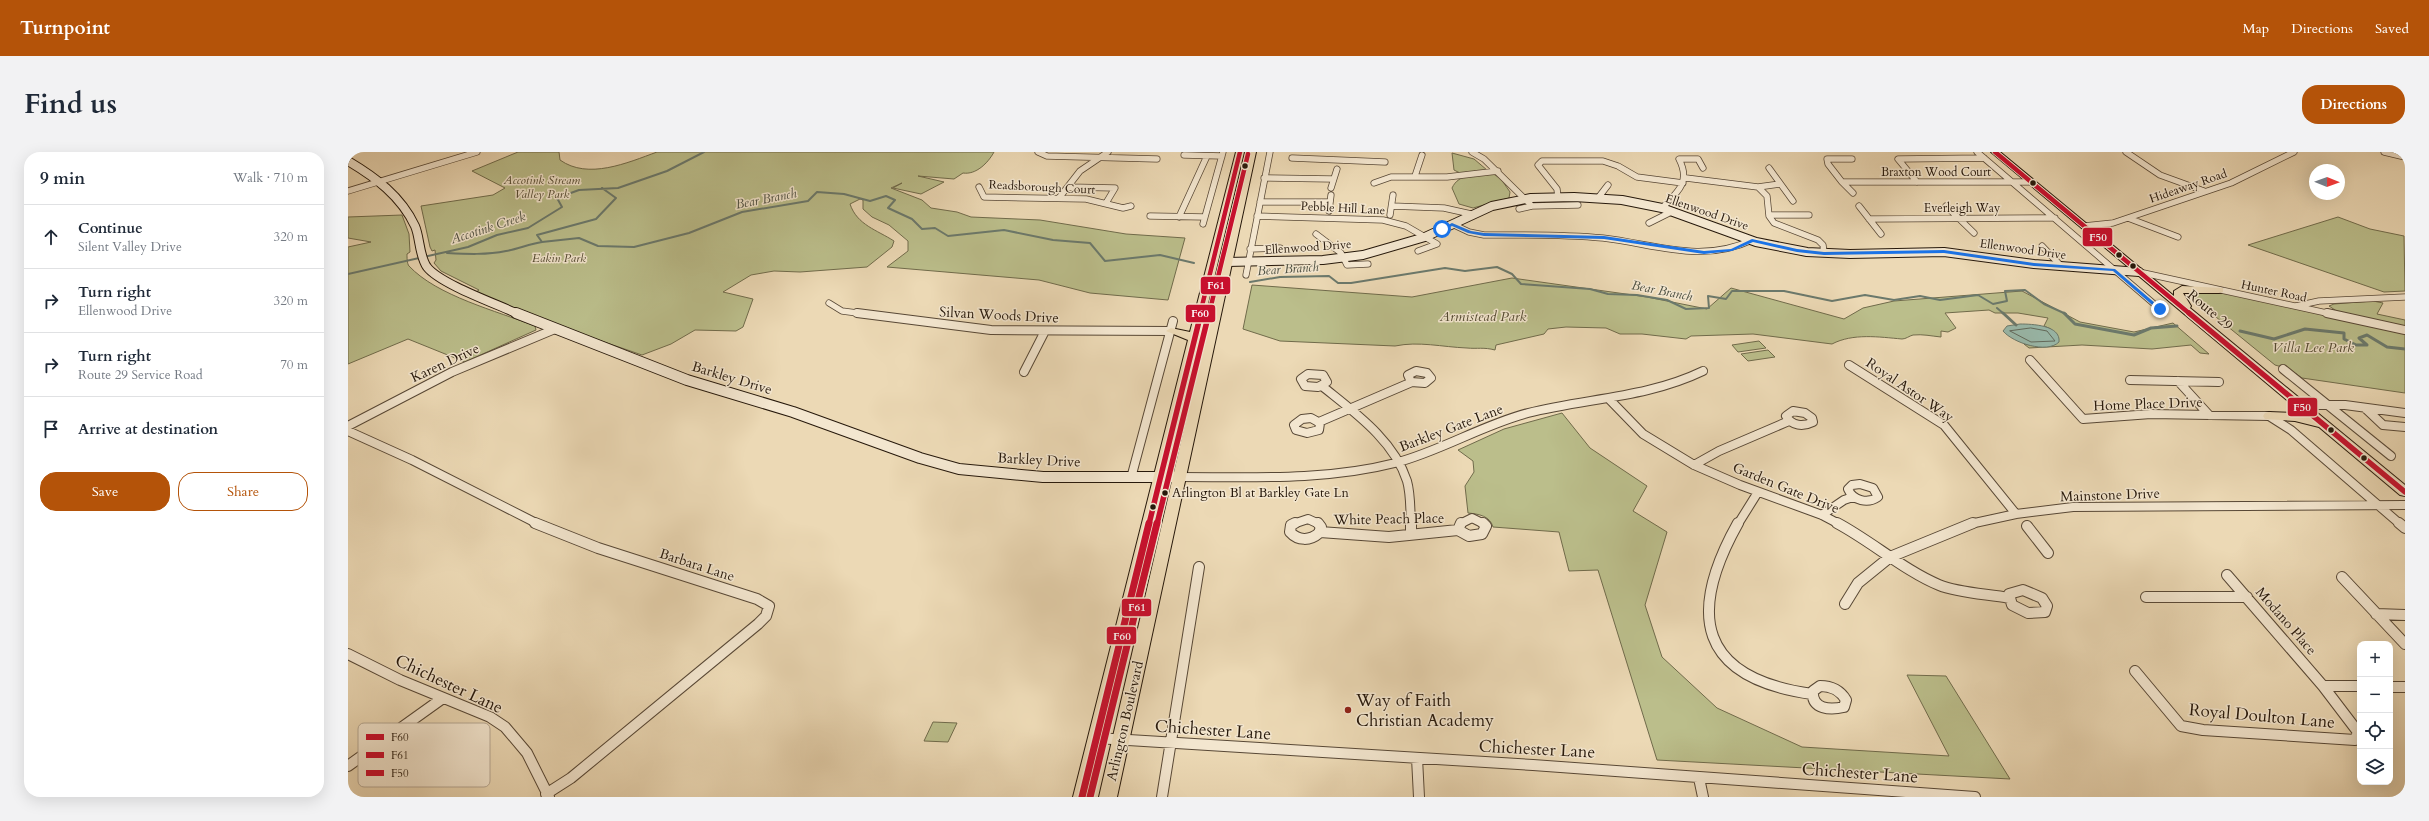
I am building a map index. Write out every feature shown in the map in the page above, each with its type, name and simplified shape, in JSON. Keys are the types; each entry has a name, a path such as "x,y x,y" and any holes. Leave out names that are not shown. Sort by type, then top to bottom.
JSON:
{"main road":[{"name":"Arlington Boulevard","path":"1082,797 1240,152"},
{"name":"Arlington Boulevard","path":"1108,797 1252,152"},
{"name":"Route 29","path":"1995,152 2336,435 2399,483 2405,492"},
{"path":"2192,316 2180,298 2179,291 2191,287 2219,290"},
{"path":"1172,326 1194,338"},
{"path":"2269,416 2281,412 2288,407 2283,391"},
{"path":"2269,416 2303,419 2336,435"}],"street":[{"path":"348,191 477,152"},
{"path":"1038,152 1047,156 1157,159"},
{"path":"1059,198 1080,171 1108,152"},
{"path":"1246,275 1270,152"},
{"path":"1334,161 1336,152"},
{"path":"1472,152 1484,159 1498,171 1532,206"},
{"path":"1977,152 2160,309"},
{"path":"2126,152 2160,175 2204,191"},
{"name":"Hideaway Road","path":"2084,226 2103,225 2128,218 2248,176 2294,152"},
{"path":"2384,152 2405,157"},
{"path":"1150,216 1179,217 1204,221 1222,154 1207,156 1184,155"},
{"path":"1415,176 1422,155"},
{"path":"1179,217 1207,156"},
{"path":"1292,158 1385,162"},
{"path":"1917,182 1898,160 1984,158"},
{"path":"1662,208 1679,192 1684,180 1684,167 1679,159 1698,159 1703,168"},
{"path":"1852,159 1827,159 1828,164 1853,193"},
{"name":"Barkley Drive","path":"348,161 380,182 404,208 414,226 424,263 432,272 450,284 555,329 687,380 792,412 940,464 1006,475 1132,478 1179,477"},
{"path":"1558,196 1559,193 1556,187 1542,174 1538,165 1542,161 1603,161 1618,166 1637,177 1758,187 1780,184"},
{"path":"1770,168 1780,184 1793,200"},
{"path":"1331,188 1332,179 1336,169"},
{"path":"1374,183 1383,178 1415,176 1447,177 1498,171"},
{"path":"1264,178 1332,179"},
{"name":"Braxton Wood Court","path":"1842,182 2031,182"},
{"path":"1598,198 1608,185"},
{"name":"Readsborough Court","path":"979,187 984,197 1059,198 1106,203 1123,208 1131,206"},
{"path":"1069,187 1115,188 1106,203"},
{"path":"1758,187 1767,196 1769,215 1773,222 1821,241 1824,253"},
{"path":"1329,211 1331,194"},
{"path":"1390,215 1393,195"},
{"name":"Ellenwood Drive","path":"1227,262 1293,262 1343,258 1390,249 1425,237 1471,214 1492,206 1524,199 1558,196 1598,198 1662,208 1752,240 1787,249 1824,253 1944,252 2062,267 2139,272"},
{"path":"1260,202 1329,202"},
{"path":"1519,209 1532,206 1578,204"},
{"path":"1392,206 1444,208 1471,214"},
{"path":"1859,206 1881,234"},
{"path":"1946,206 1974,233"},
{"path":"1649,223 1673,211"},
{"path":"1769,215 1809,215"},
{"name":"Pebble Hill Lane","path":"1257,216 1383,220 1406,226 1425,237"},
{"name":"Everleigh Way","path":"1869,219 2054,218"},
{"path":"2128,218 2178,237"},
{"path":"1452,224 1470,232 1484,235 1604,238 1704,252 1732,250 1752,240"},
{"path":"1316,234 1341,253 1346,265 1368,264"},
{"path":"1418,251 1437,244 1425,237"},
{"path":"2042,246 2062,267"},
{"path":"1250,249 1280,248"},
{"name":"Hunter Road","path":"2139,272 2405,330"},
{"path":"2296,306 2319,301 2405,297"},
{"name":"Silvan Woods Drive","path":"829,302 842,311 991,330 1045,331 1172,326"},
{"path":"1132,478 1172,326"},
{"name":"Karen Drive","path":"348,426 446,375 555,329"},
{"path":"1024,372 1045,331"},
{"name":"Home Place Drive","path":"2030,360 2083,419 2151,414 2269,416"},
{"name":"Royal Astor Way","path":"1849,365 1944,425 1963,446 1988,482 2016,514"},
{"path":"2283,369 2391,456"},
{"name":"Barkley Gate Lane","path":"1179,477 1318,476 1351,472 1397,463 1439,449 1527,413 1610,400 1659,390 1703,371"},
{"path":"2130,380 2219,382"},
{"path":"2178,381 2210,415"},
{"path":"1319,422 1412,382"},
{"path":"1322,386 1376,432 1397,463 1407,481 1411,535"},
{"name":"Garden Gate Drive","path":"1610,400 1641,433 1694,465 1758,492 1822,515 1865,538 1890,557 1920,576 1941,586 2009,598"},
{"path":"2300,405 2328,405 2405,413"},
{"path":"2365,408 2383,425 2405,427"},
{"path":"2269,416 2291,430 2405,528"},
{"path":"1694,465 1719,451 1789,421"},
{"name":"Barbara Lane","path":"348,431 412,460 464,488 535,523 606,550 757,599 769,606 766,616 753,628 571,778 548,795"},
{"path":"1758,492 1733,529 1713,576 1708,624 1721,651 1735,665 1772,686 1812,694"},
{"path":"1822,515 1844,500 1853,497"},
{"name":"Mainstone Drive","path":"1845,604 1858,583 1890,557 1973,523 2016,514 2073,507 2405,505"},
{"path":"2027,526 2048,553"},
{"name":"White Peach Place","path":"1320,532 1334,534 1411,535 1436,534 1458,530"},
{"path":"1162,797 1199,567"},
{"name":"Modano Place","path":"2227,575 2323,686"},
{"path":"2342,577 2405,644"},
{"path":"2146,597 2247,597"},
{"path":"2376,614 2405,615"},
{"name":"Chichester Lane","path":"348,654 443,698 490,717 505,727 526,753 548,795"},
{"name":"Royal Doulton Lane","path":"2135,671 2181,726 2203,730 2355,740 2358,732 2323,686"},
{"path":"2323,686 2357,686"},
{"path":"2393,687 2405,687"},
{"path":"408,723 443,698"},
{"name":"Chichester Lane","path":"1096,738 1171,744 1596,769 1699,778 1975,797"},
{"path":"1417,758 1419,797"},
{"path":"348,766 358,759"},
{"path":"1699,778 1703,797"}],"green space":[{"path":"518,152 559,152 560,160 571,166 583,169 595,169 621,165 657,152 994,152 977,170 963,173 954,179 918,176 944,182 921,194 893,188 902,183 891,188 922,200 931,208 957,212 971,217 1040,220 1126,234 1185,238 1168,300 1090,293 1039,280 887,267 908,251 908,241 889,225 872,217 863,209 863,200 860,199 850,204 857,217 868,226 894,241 892,247 867,267 800,272 774,271 751,275 723,292 753,299 743,327 736,331 695,330 671,344 642,355 555,325 476,292 479,290 441,271 434,263 436,260 435,250 432,251 430,247 421,206 493,195 505,188 472,171"},
{"path":"1452,153 1474,159 1487,170 1460,173 1454,170"},
{"path":"1492,173 1501,179 1510,192 1509,198 1473,208 1459,204 1452,188 1455,183 1464,177"},
{"path":"402,215 409,234 410,252 407,254 408,264 421,277 435,286 468,302 535,326 536,330 465,362 408,339 348,364 348,247 371,242 348,238 348,217"},
{"path":"2338,217 2370,229 2404,236 2405,291 2384,292 2248,245"},
{"name":"Armistead Park","path":"1512,278 1647,297 1707,309 1731,288 1844,319 1863,308 1894,301 2022,291 2080,322 2134,332 2173,323 2209,354 2200,353 2191,345 2152,349 2082,345 2029,348 2024,344 2053,346 2051,329 2044,326 2048,318 2018,313 1995,313 1989,310 1945,313 1956,328 1948,332 1941,331 1941,337 1913,335 1902,339 1857,337 1832,344 1753,334 1691,336 1686,339 1642,334 1620,334 1606,328 1566,327 1548,329 1544,334 1496,345 1495,350 1422,344 1395,346 1280,341 1243,329 1252,285 1412,297"},
{"name":"Villa Lee Park","path":"2192,291 2229,294 2405,333 2405,393 2302,378 2289,369 2275,365 2189,295"},
{"path":"2373,301 2383,303 2377,314 2405,320 2405,329 2341,314 2329,306 2334,304"},
{"path":"1759,341 1766,348 1738,352 1732,345"},
{"path":"1768,350 1775,357 1748,361 1741,354"},
{"path":"1562,413 1590,448 1647,486 1633,511 1667,532 1645,605 1662,657 1717,708 1802,747 1949,756 1907,675 1946,676 2010,779 1657,760 1598,570 1569,571 1559,532 1493,527 1492,523 1487,518 1468,513 1465,486 1474,472 1473,461 1458,450 1504,429"},
{"path":"933,722 957,723 948,742 924,741"}],"water":[{"path":"2020,324 2038,325 2051,329 2058,336 2059,342 2047,347 2030,346 2014,339 2003,331 2007,326"}],"waterway":[{"name":"Accotink Creek","path":"603,189 618,188 667,171 704,152"},
{"name":"Accotink Creek","path":"348,274 468,247 497,235 528,228 562,207 557,198 579,190 603,189"},
{"name":"Bear Branch","path":"542,242 537,235 596,219 616,198 603,189"},
{"name":"Bear Branch","path":"542,242 579,238 598,246 634,247 689,233 742,212 808,201 817,192 844,194 870,201 886,196 895,200 888,208 912,219 922,229 935,228 948,236 1004,230 1053,240 1090,243 1105,261 1160,255 1194,263"},
{"name":"Bear Branch","path":"447,253 492,253 542,242"},
{"name":"Bear Branch","path":"1250,282 1280,277 1329,276 1338,283 1351,283 1445,268 1465,271 1497,267 1512,274 1521,284 1590,289 1608,294 1637,295 1667,300 1686,309 1709,308 1708,296 1726,299 1732,291 1784,291 1832,301 1865,295 1894,300 1920,296 1940,300 1978,295 1993,304 2007,301 2005,291 2025,290 2044,304 2064,313"},
{"path":"1997,308 2004,314"},
{"path":"2003,313 2016,325"},
{"name":"Bear Branch","path":"2064,313 2075,324 2134,335 2151,328 2177,326"},
{"name":"Bear Branch","path":"2240,331 2274,339 2305,329 2344,333 2344,339 2356,345 2367,345 2359,338 2367,335 2387,347 2405,349"}],"transit line":[{"name":"F60","path":"1082,797 1240,152"},
{"name":"F50","path":"1995,152 2405,492"},
{"name":"F61","path":"1090,797 1248,154"}],"place":[{"name":"Arlington Bl at Barkley Gate Ln","path":"1165,493"},
{"name":"Way of Faith Christian Academy","path":"1348,710"}],"route":[{"path":"1442,229 1452,224 1470,232 1484,235 1604,238 1684,250 1720,253 1744,246 1752,240 1807,252 1850,254 1917,251 1944,252 1977,255 2022,263 2115,270 2160,309"}],"park label":[{"name":"Accotink Stream Valley Park","path":"542,187"},
{"name":"Eakin Park","path":"559,258"}]}
